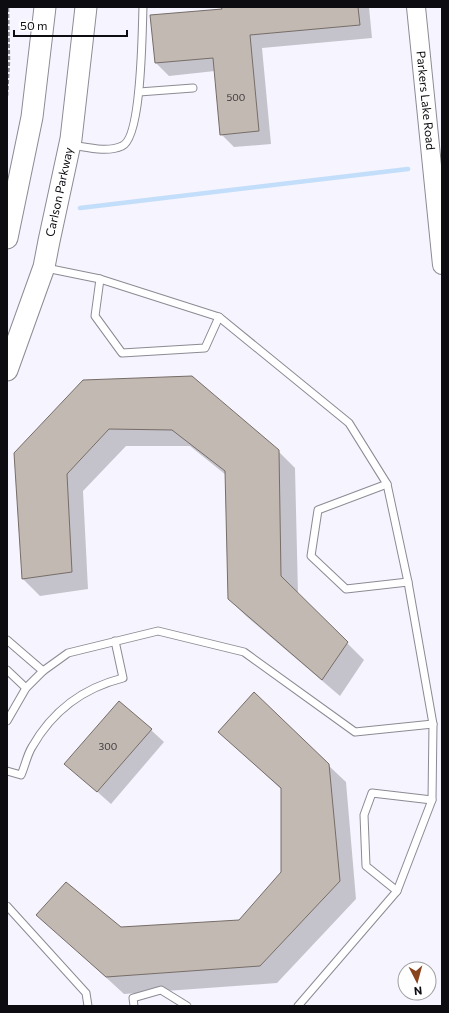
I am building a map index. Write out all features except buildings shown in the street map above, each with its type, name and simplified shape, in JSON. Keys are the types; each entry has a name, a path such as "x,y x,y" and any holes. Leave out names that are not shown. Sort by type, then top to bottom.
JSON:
{"main road":[{"path":"7,238 32,118 45,7"},
{"name":"Carlson Parkway","path":"7,370 44,267 70,145 86,7"}],"street":[{"name":"Parkers Lake Road","path":"416,7 442,265"}],"lane":[{"path":"70,145 94,149 122,146 127,142 133,129 139,92 143,7"},
{"path":"139,92 193,88"},
{"path":"44,267 100,279 219,317 349,423 387,484 408,582 433,724 432,800 396,891 298,1006"},
{"path":"100,279 95,316 122,353 205,348 219,317"},
{"path":"387,484 318,510 311,556 346,589 408,582"},
{"path":"7,721 26,688 42,672 68,653 158,631 244,652 355,732 433,724"},
{"path":"7,640 42,672"},
{"path":"7,771 21,775 32,747 46,726 66,706 88,690 123,678 115,641"},
{"path":"7,670 26,688"},
{"path":"396,891 366,866 364,815 372,793 432,800"},
{"path":"7,906 86,993 88,1006"},
{"path":"134,1006 133,998 161,990 187,1006"}],"path":[{"path":"7,96 9,61 8,7"}],"waterway":[{"path":"80,208 408,169"}]}
